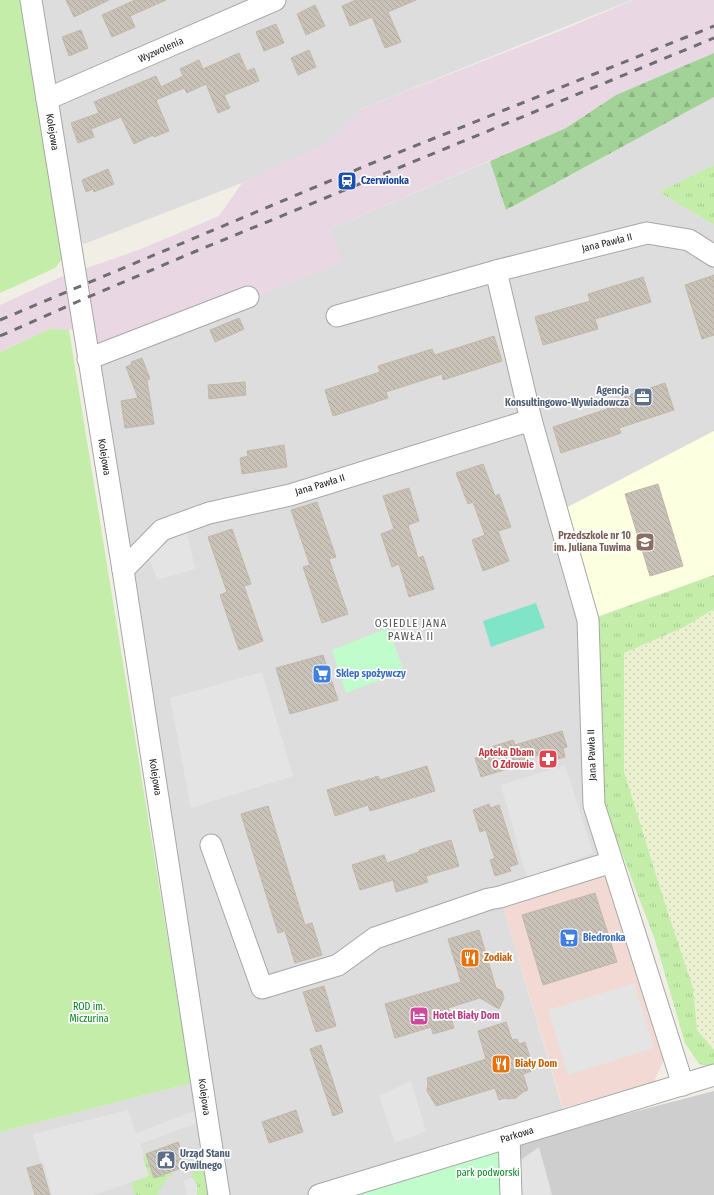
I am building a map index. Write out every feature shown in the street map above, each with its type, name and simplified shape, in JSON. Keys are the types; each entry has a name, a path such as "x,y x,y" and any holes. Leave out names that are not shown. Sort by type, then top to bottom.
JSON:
{"street":[{"name":"Kolejowa","path":"31,0 123,570 219,1195"},
{"name":"Wyzwolenia","path":"47,99 275,0"},
{"name":"Jana Pawła II","path":"337,316 496,270 647,233 689,240 714,256"},
{"name":"Jana Pawła II","path":"496,270 531,420 588,620 594,805 683,1085"},
{"path":"88,359 248,297"},
{"name":"Jana Pawła II","path":"123,570 162,530 175,525 209,513 290,494 531,420"},
{"path":"211,845 262,988 338,965 374,938 489,899 500,897 612,862"},
{"name":"Parkowa","path":"319,1195 714,1075"},
{"path":"509,1137 511,1195"}],"shaded area":[{"path":"31,0 632,0 361,109 327,143 247,181 84,244 75,234"},
{"path":"633,0 714,0 714,53 616,95 566,128 330,229 343,261 104,361 91,324 69,330 50,329 0,352 0,305 61,277 141,249 219,216 242,183 327,143 361,109 565,29"},
{"path":"714,97 714,165 659,192 714,225 714,431 566,508 595,617 594,805 612,862 500,897 566,1120 319,1195 0,1195 0,1132 191,1083 200,1068 90,367 342,261 330,229 490,161 507,210"},
{"name":"Przedszkole nr 10 im. Juliana Tuwima","path":"714,431 714,575 595,617 566,508"},
{"path":"186,527 195,569 157,580 148,554"},
{"path":"714,609 714,1050 697,1030 693,988 624,772 624,653 684,627"},
{"path":"262,672 293,776 191,808 170,698"},
{"path":"565,765 593,853 527,878 501,785"},
{"path":"606,864 666,1055 654,1082 563,1108 500,897"},
{"path":"634,983 654,1048 568,1075 548,1010"},
{"path":"411,1081 426,1131 395,1143 379,1096"},
{"path":"714,1091 714,1195 517,1195 498,1147"},
{"path":"128,1110 136,1133 195,1111 197,1123 140,1144 144,1154 143,1160 149,1176 94,1195 52,1195 44,1164 40,1161 33,1134"},
{"path":"539,1147 552,1195 522,1195 515,1164"},
{"path":"193,1178 197,1185 197,1195 187,1195 184,1180"}],"green space":[{"path":"0,0 21,0 62,259 55,268 0,293"},
{"path":"714,53 714,97 506,210 490,161 566,128 616,95"},
{"path":"714,165 714,225 659,192"},
{"name":"ROD im. Miczurina","path":"50,329 69,330 191,1083 0,1132 0,352"},
{"path":"714,575 714,609 684,627 624,653 624,772 693,988 697,1030 714,1050 714,1067 699,1064 685,1043 655,940 604,806 604,756 595,618"},
{"path":"536,603 545,628 491,647 483,621"},
{"path":"388,628 404,671 346,693 332,650"},
{"path":"201,1147 211,1195 197,1195 197,1185 191,1176"},
{"name":"park podworski","path":"498,1147 518,1195 339,1195"},
{"path":"145,1153 154,1178 172,1172 173,1174 167,1178 157,1195 135,1195 131,1182 149,1175 143,1158"}],"building":[{"path":"66,0 109,0 74,17"},
{"path":"135,0 166,0 130,16 135,27 112,37 102,15"},
{"path":"356,0 416,0 388,12 401,42 385,48 372,17 350,26 342,6"},
{"path":"315,5 325,26 306,35 297,14"},
{"path":"276,24 284,43 264,51 256,32"},
{"path":"81,30 88,48 69,56 62,37"},
{"path":"309,50 316,67 298,75 291,58"},
{"path":"239,53 247,71 254,68 259,81 224,95 230,108 218,113 206,84 187,93 184,88 156,100 169,131 154,137 153,135 134,144 121,117 91,129 94,137 78,143 71,123 99,113 94,102 156,76 161,87 183,76 180,69 199,60 203,69"},
{"path":"108,169 114,184 94,192 93,189 86,192 82,180"},
{"path":"714,275 714,335 702,339 685,285"},
{"path":"643,277 651,302 595,319 598,329 543,345 535,317 590,301 588,294"},
{"path":"239,318 244,329 215,342 210,330"},
{"path":"494,336 502,361 443,380 442,374 386,392 388,398 333,416 325,390 380,372 378,366 432,349 435,355"},
{"path":"142,358 150,379 147,380 154,424 125,428 121,401 138,398 126,367 132,364 131,362"},
{"path":"245,382 246,395 209,399 208,385"},
{"path":"665,383 674,410 619,428 621,433 561,453 553,427 613,407 611,401"},
{"path":"284,445 287,467 242,474 240,458 248,456 247,451"},
{"path":"483,464 495,496 499,494 511,527 498,531 509,561 483,571 472,540 485,535 473,502 468,504 456,473"},
{"path":"658,484 683,566 650,576 625,494"},
{"path":"409,488 419,521 408,525 418,558 423,556 434,589 409,597 399,564 392,567 381,534 394,529 383,496"},
{"path":"317,502 336,557 329,559 348,614 322,623 303,567 310,565 291,510"},
{"path":"232,529 251,584 244,586 263,641 239,650 220,595 227,592 208,537"},
{"path":"323,655 338,700 290,714 276,668"},
{"path":"562,731 567,747 563,748 565,757 541,764 539,755 516,763 517,766 481,777 475,758 486,755 485,749 513,740 515,745"},
{"path":"427,766 435,791 370,811 368,805 335,816 327,790 378,776 380,780"},
{"path":"489,804 490,808 499,805 518,864 509,867 511,871 495,876 490,860 495,858 486,830 480,832 473,810"},
{"path":"268,806 305,925 312,923 322,955 295,963 285,931 278,933 241,814"},
{"path":"451,840 459,866 426,876 428,882 396,892 393,880 360,890 352,865 384,855 387,863 419,852 419,850"},
{"name":"Biedronka","path":"595,893 617,962 543,985 522,915"},
{"path":"479,930 496,988 502,991 504,998 499,1009 480,998 448,1008 454,1028 433,1034 431,1027 395,1038 385,1004 461,982 448,939"},
{"path":"324,986 336,1026 316,1032 303,992"},
{"name":"Biały Dom","path":"506,1022 512,1040 517,1039 519,1044 525,1042 534,1070 523,1074 528,1090 516,1098 504,1098 499,1100 495,1088 436,1106 427,1091 427,1078 486,1059 478,1031"},
{"path":"321,1045 343,1112 333,1116 310,1049"},
{"path":"296,1110 303,1132 269,1143 262,1122"},
{"name":"Urząd Stanu Cywilnego","path":"178,1142 187,1166 154,1178 146,1154"},
{"path":"41,1164 50,1195 35,1195 27,1168"}],"railway":[{"path":"0,320 370,164 714,26"},
{"path":"0,336 194,252 714,38"}],"place":[{"name":"Czerwionka","path":"347,181"},
{"name":"Agencja Konsultingowo-Wywiadowcza","path":"643,397"},
{"name":"Przedszkole nr 10 im. Juliana Tuwima","path":"645,542"},
{"name":"Sklep spożywczy","path":"322,674"},
{"name":"Apteka Dbam O Zdrowie","path":"548,759"},
{"name":"Biedronka","path":"569,938"},
{"name":"Zodiak","path":"470,958"},
{"name":"Hotel Biały Dom","path":"419,1016"},
{"name":"Biały Dom","path":"501,1064"},
{"name":"Urząd Stanu Cywilnego","path":"166,1160"}],"district":[{"name":"OSIEDLE JANA PAWŁA II","path":"411,629"}]}
